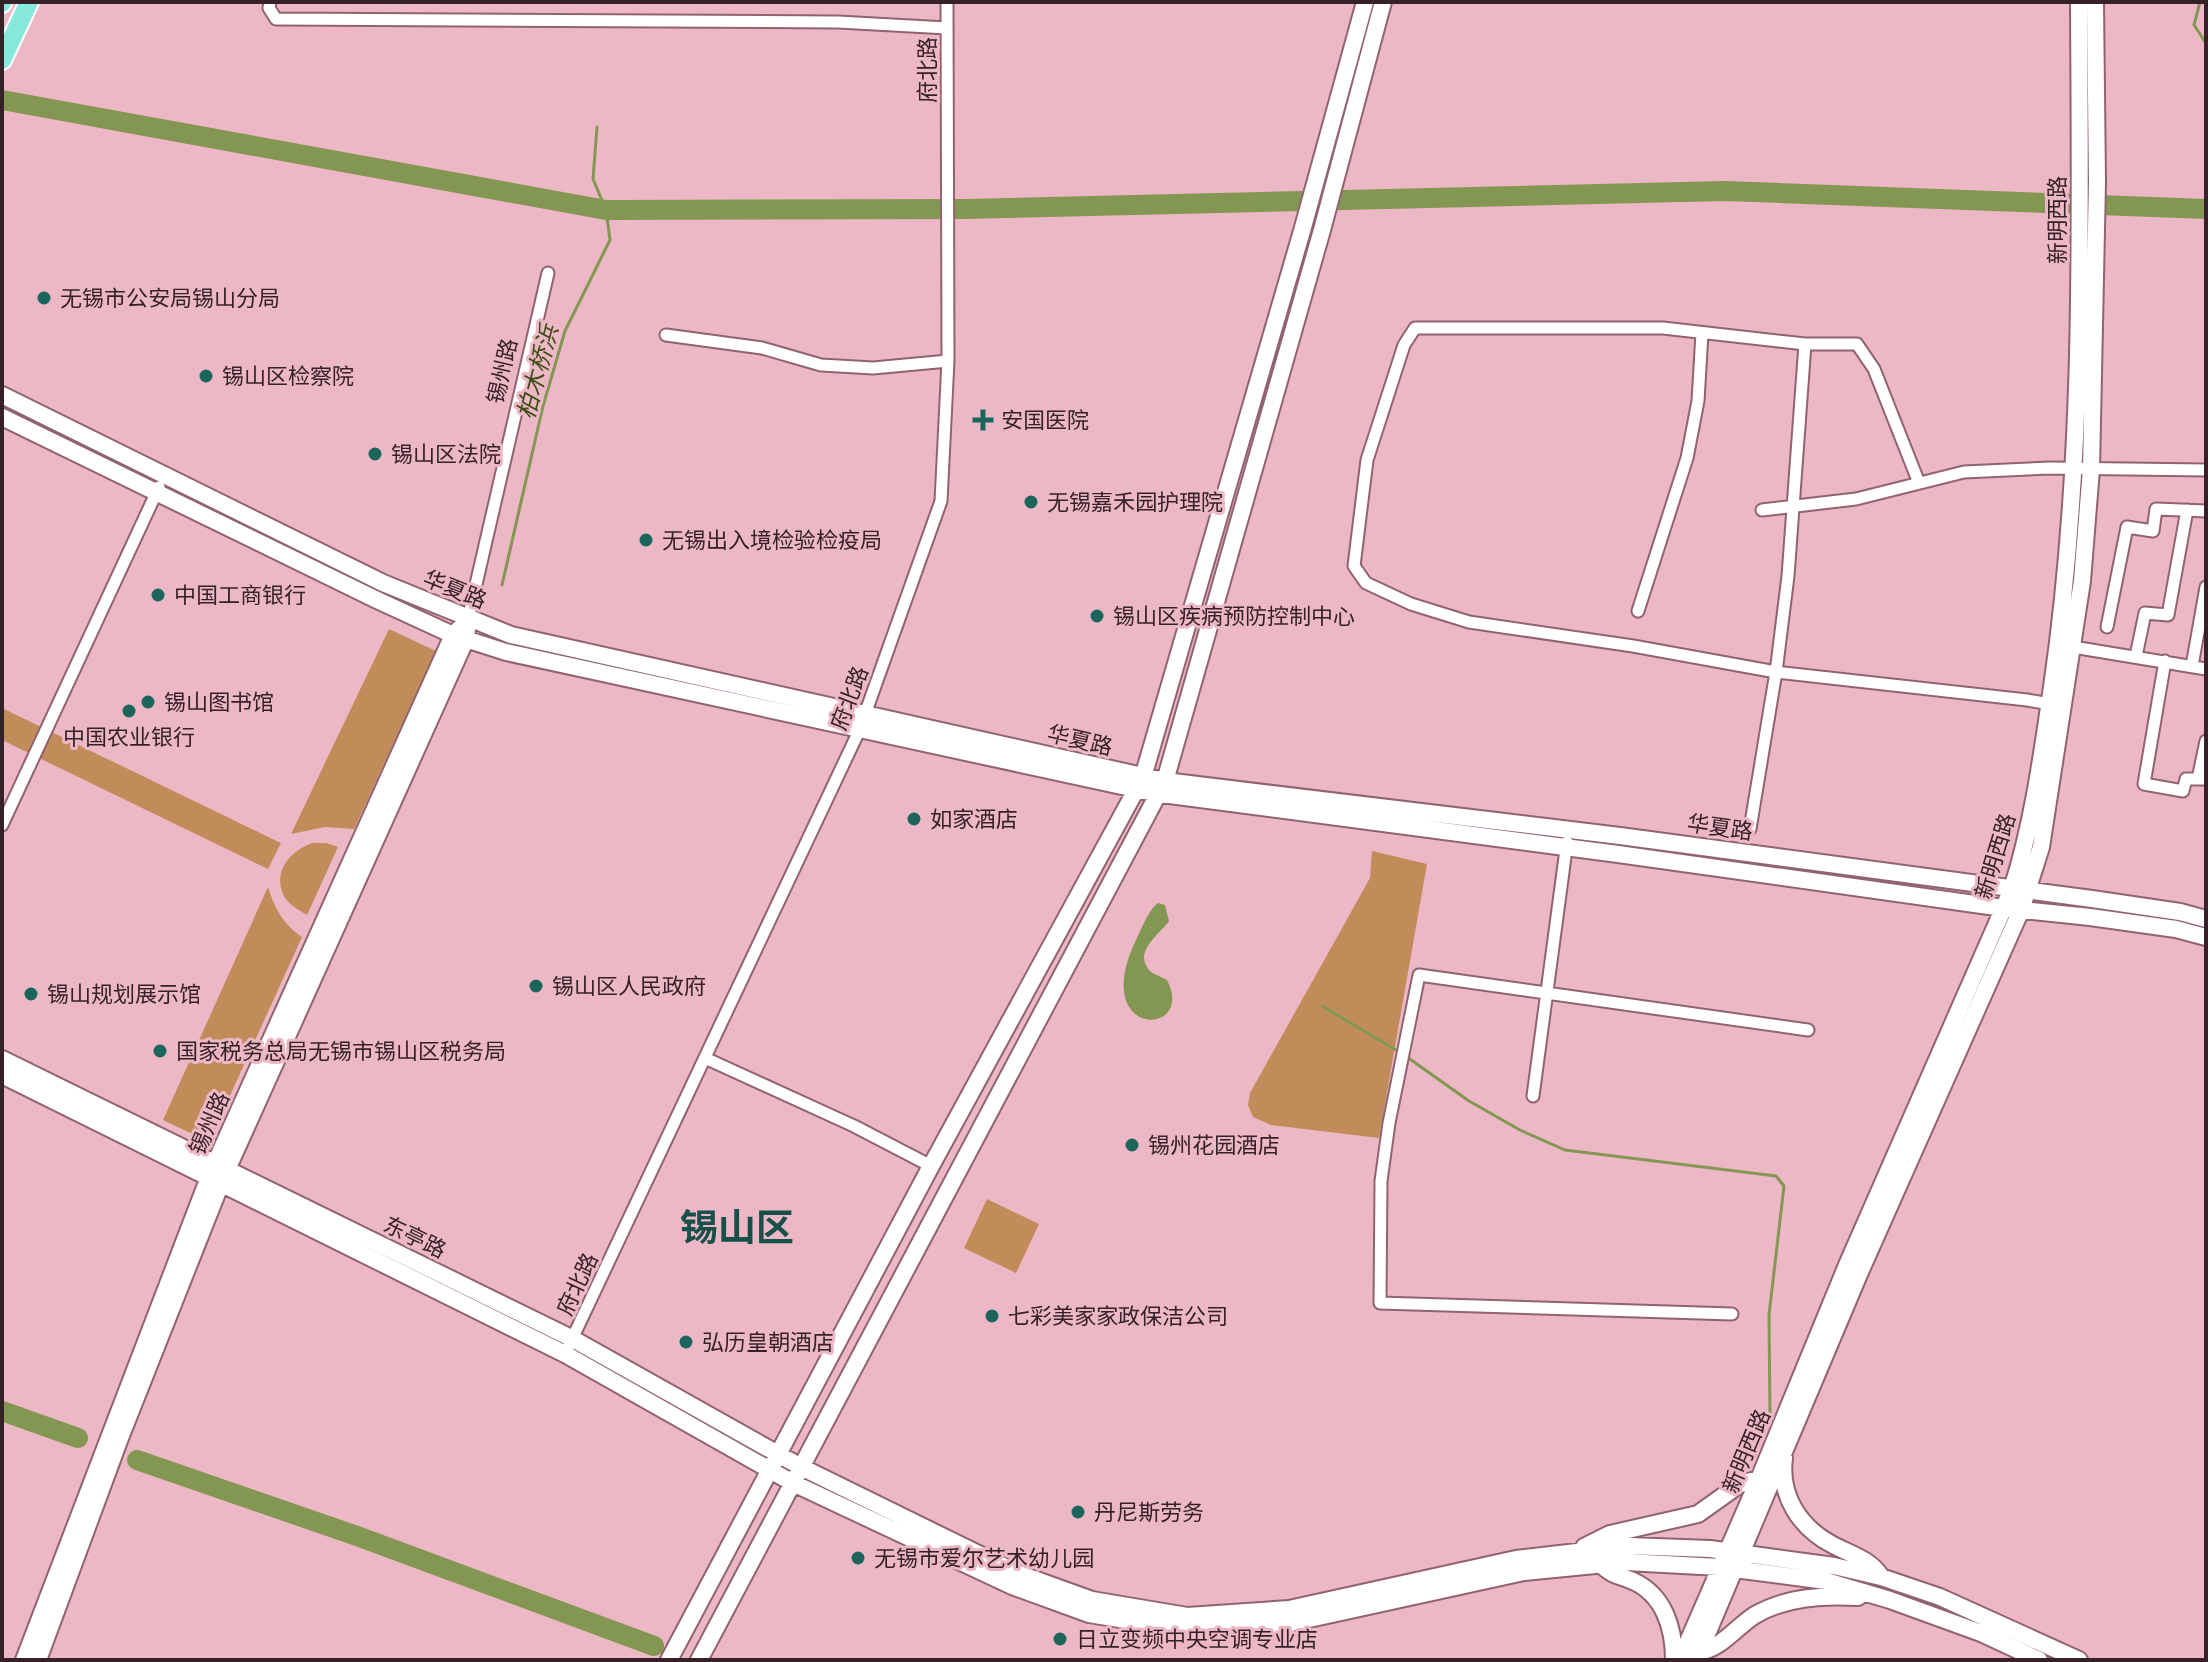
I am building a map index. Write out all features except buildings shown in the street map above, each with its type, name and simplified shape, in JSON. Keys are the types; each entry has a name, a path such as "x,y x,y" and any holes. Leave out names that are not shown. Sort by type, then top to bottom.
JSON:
{"main road":[{"path":"2,60 29,2"}],"street":[{"path":"270,2 269,8 276,19 838,22 947,28"},
{"name":"府北路","path":"569,1346 867,714 941,501 948,361 947,2"},
{"path":"669,1660 931,1166 1140,784 1302,231 1365,2"},
{"path":"699,1660 1162,788 1339,170 1383,2"},
{"name":"新明西路","path":"2079,2 2079,180 2088,231"},
{"name":"新明西路","path":"1698,1656 1759,1479 1847,1265 2003,908 2020,890 2041,847 2082,581 2088,231 2097,182 2095,2"},
{"name":"锡州路","path":"24,1660 218,1173 468,619 548,273"},
{"path":"1919,483 1874,369 1857,344 1805,344 1663,328 1415,328 1404,345 1370,448 1354,566 1366,583 1411,604 1469,622 1633,646 1776,672 2050,704"},
{"path":"1638,611 1687,458 1698,401 1702,333"},
{"path":"666,335 762,348 821,365 873,368 948,361"},
{"path":"1750,829 1788,576 1805,344"},
{"name":"华夏路","path":"2,395 383,583 511,635 867,714 1140,784"},
{"name":"华夏路","path":"2,417 460,637 506,652 859,731 1162,788 2003,908 2176,929 2206,937"},
{"name":"新明西路","path":"1677,1660 1786,1447 2021,910 2020,890 2083,469"},
{"path":"1762,510 1856,499 1964,472 2206,470"},
{"path":"2,825 164,475"},
{"path":"2107,627 2127,527 2153,531 2156,509 2206,511"},
{"path":"2136,656 2145,613 2168,615 2187,510"},
{"path":"2192,666 2206,587"},
{"path":"2073,647 2206,669"},
{"path":"2165,661 2144,784 2183,791 2186,779 2202,779 2206,741"},
{"name":"华夏路","path":"1162,788 1568,829 2180,912 2206,919"},
{"path":"1533,1096 1568,829"},
{"path":"1732,1314 1380,1303 1381,1181 1391,1109 1419,975 1808,1030"},
{"path":"705,1058 854,1126 931,1166"},
{"name":"东亭路","path":"2,1059 218,1173 569,1346 801,1467 1017,1573 1092,1600 1187,1616 1289,1609 1516,1559 1576,1551 1629,1546 1710,1549 1730,1560"},
{"name":"东亭路","path":"2,1075 218,1173"},
{"name":"锡州路","path":"38,1660 218,1173"},
{"name":"东亭路","path":"569,1346 793,1483 1025,1591 1089,1614 1186,1630 1291,1623 1524,1572 1626,1562 1730,1560"},
{"path":"1786,1447 1783,1470 1786,1494 1792,1508 1814,1534 1873,1565 1881,1577"},
{"path":"1576,1551 1610,1534 1698,1514 1740,1484 1759,1479"},
{"path":"1730,1560 1834,1566 1881,1577 1940,1597 2039,1660"},
{"path":"1730,1560 1826,1581 1986,1626 2079,1660"},
{"path":"1600,1564 1615,1576 1633,1581 1655,1596 1671,1626 1677,1660"},
{"path":"1698,1656 1713,1649 1756,1614 1785,1602 1809,1597 1890,1600"}],"shaded area":[{"path":"389,629 436,651 354,829 325,827 291,834"},
{"path":"2,708 281,843 268,869 2,740"},
{"path":"312,843 338,847 307,915 285,898 280,877 291,856"},
{"path":"1372,851 1427,864 1379,1138 1271,1125 1253,1117 1248,1105 1250,1093 1370,878"},
{"path":"268,887 280,915 302,937 209,1142 163,1120"},
{"path":"1158,903 1165,905 1169,921 1149,944 1145,964 1150,971 1167,980 1172,999 1168,1012 1158,1019 1145,1019 1133,1012 1125,996 1125,973 1143,925"},
{"path":"987,1199 1039,1224 1016,1273 964,1248"}],"waterway":[{"path":"2200,2 2194,25 2206,43"},
{"path":"2,100 606,210 965,209 1725,191 2206,209"},
{"name":"柏木桥浜","path":"502,585 543,406 565,331 610,240 606,210 593,179 597,127"},
{"path":"1322,1006 1401,1053"},
{"path":"1407,1057 1469,1101 1520,1130 1565,1150 1776,1176 1784,1186 1769,1315 1770,1417"},
{"path":"2,1411 78,1438"},
{"path":"137,1460 357,1536 654,1646"}],"place":[{"name":"无锡市公安局锡山分局","path":"44,298"},
{"name":"锡山区检察院","path":"206,376"},
{"name":"安国医院","path":"983,420"},
{"name":"锡山区法院","path":"375,454"},
{"name":"无锡嘉禾园护理院","path":"1031,502"},
{"name":"无锡出入境检验检疫局","path":"646,540"},
{"name":"中国工商银行","path":"158,595"},
{"name":"锡山区疾病预防控制中心","path":"1097,616"},
{"name":"锡山图书馆","path":"148,702"},
{"name":"中国农业银行","path":"129,711"},
{"name":"如家酒店","path":"914,819"},
{"name":"锡山区人民政府","path":"536,986"},
{"name":"锡山规划展示馆","path":"31,994"},
{"name":"国家税务总局无锡市锡山区税务局","path":"160,1051"},
{"name":"锡州花园酒店","path":"1132,1145"},
{"name":"七彩美家家政保洁公司","path":"992,1316"},
{"name":"弘历皇朝酒店","path":"686,1342"},
{"name":"丹尼斯劳务","path":"1078,1512"},
{"name":"无锡市爱尔艺术幼儿园","path":"858,1558"},
{"name":"日立变频中央空调专业店","path":"1060,1639"}],"district":[{"name":"锡山区","path":"737,1228"}]}
